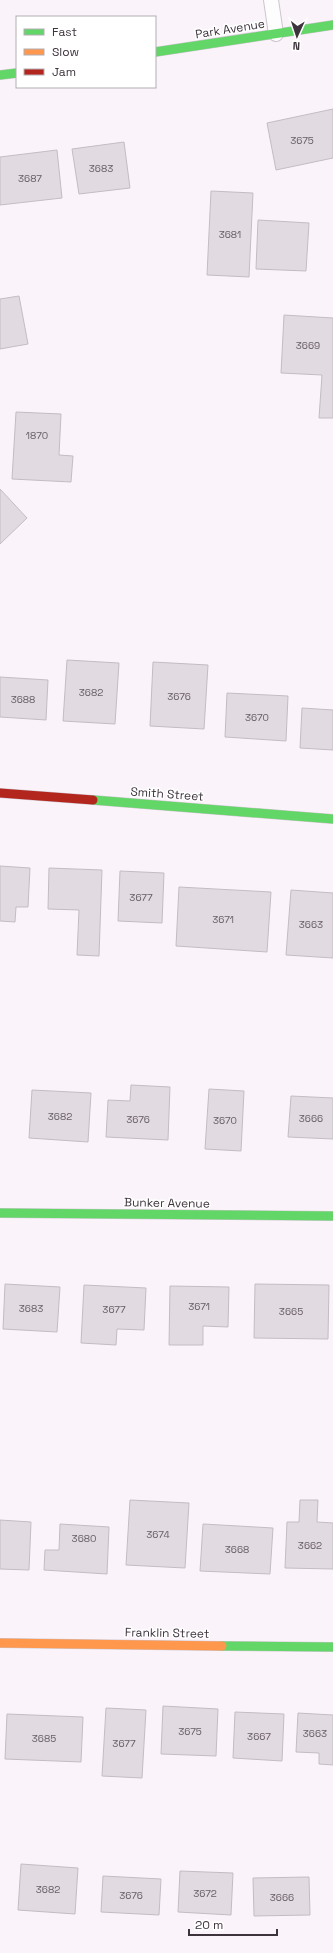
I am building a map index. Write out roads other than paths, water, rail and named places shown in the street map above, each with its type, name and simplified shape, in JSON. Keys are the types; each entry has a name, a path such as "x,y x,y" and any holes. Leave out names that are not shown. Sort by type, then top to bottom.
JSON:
{"street":[{"name":"Park Avenue","path":"156,52 333,25"},
{"path":"0,75 16,73"},
{"name":"Smith Street","path":"0,793 333,819"},
{"name":"Bunker Avenue","path":"0,1213 333,1216"},
{"name":"Franklin Street","path":"0,1644 333,1647"}],"lane":[{"path":"271,0 276,34"}]}
